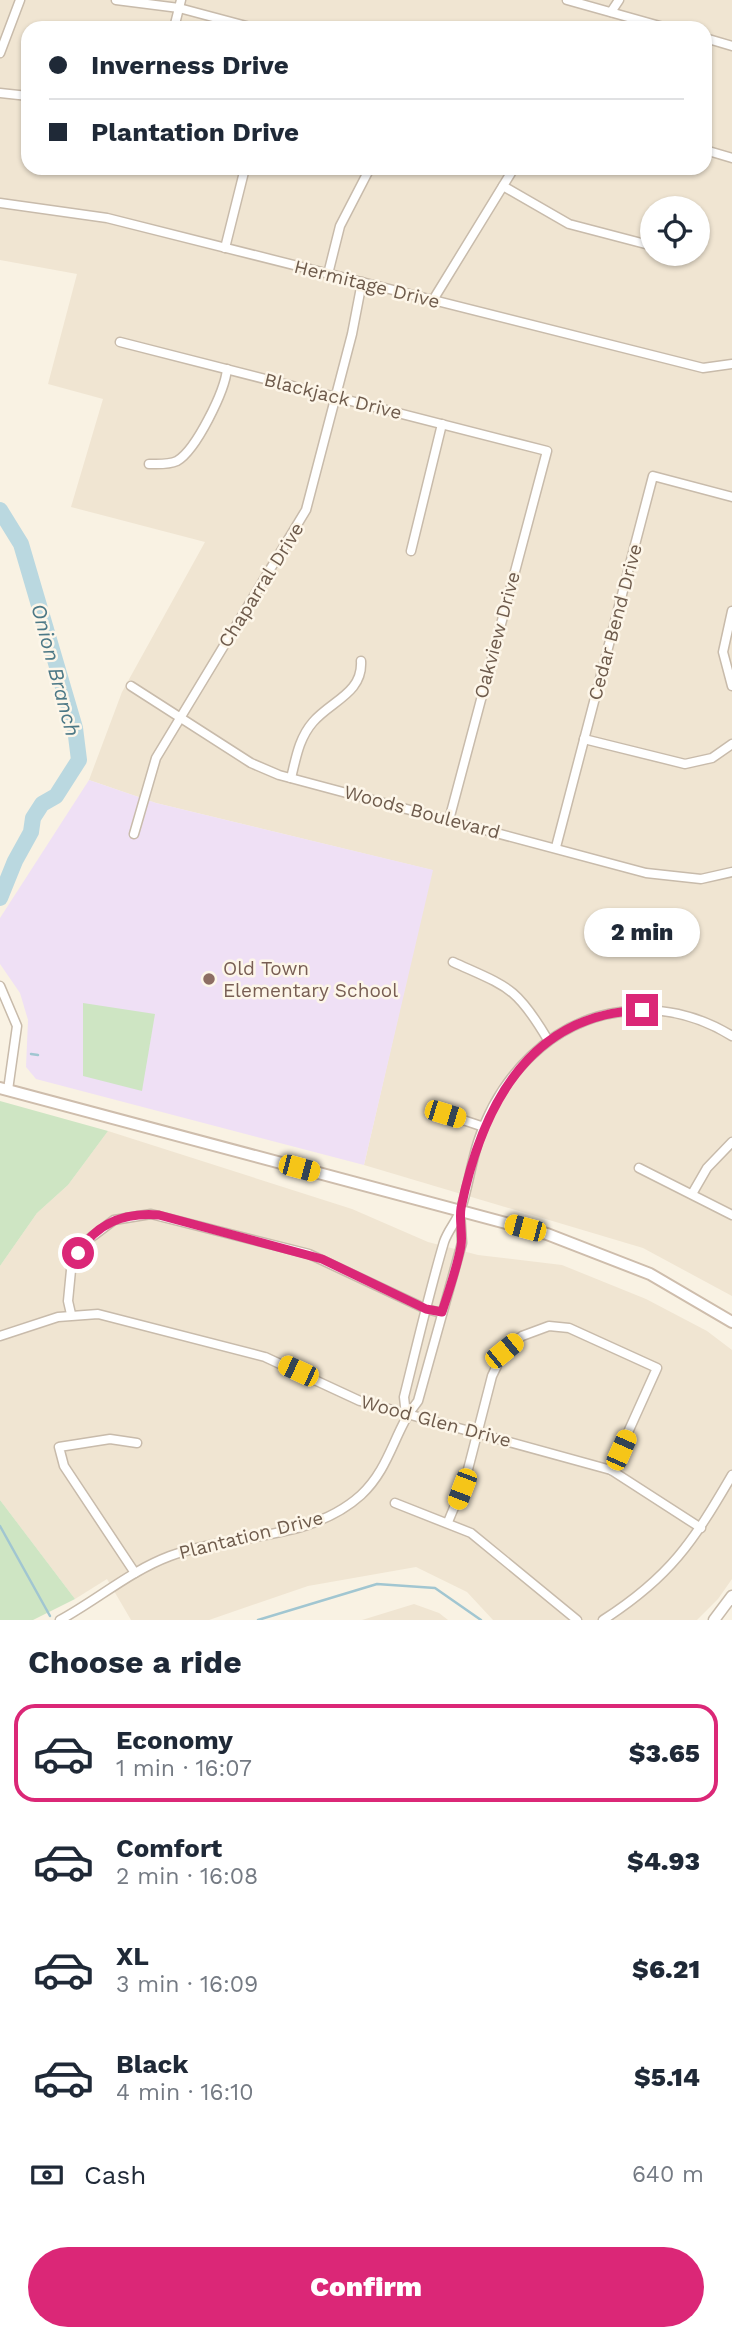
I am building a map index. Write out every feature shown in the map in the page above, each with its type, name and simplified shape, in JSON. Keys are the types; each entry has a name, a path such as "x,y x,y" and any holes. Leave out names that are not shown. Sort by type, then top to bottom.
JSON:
{"main road":[{"path":"4,1089 547,1234 616,1259 732,1322"}],"street":[{"path":"0,53 20,0"},
{"path":"116,0 180,4 232,21"},
{"path":"567,0 641,21"},
{"path":"611,12 619,0"},
{"path":"176,21 180,4"},
{"path":"712,40 732,46"},
{"path":"0,93 21,95"},
{"path":"712,152 732,158"},
{"path":"225,248 243,175"},
{"path":"328,274 345,213 366,175"},
{"path":"433,300 510,175"},
{"path":"503,186 569,224 640,243"},
{"name":"Hermitage Drive","path":"0,202 107,218 703,368 732,364"},
{"name":"Chaparral Drive","path":"134,834 156,758 178,717 301,522 336,397 362,282"},
{"name":"Blackjack Drive","path":"120,342 547,451"},
{"path":"149,464 175,462 186,453 218,401 227,369"},
{"path":"411,551 442,424"},
{"name":"Oakview Drive","path":"449,820 547,451"},
{"name":"Cedar Bend Drive","path":"556,847 653,475 732,497"},
{"path":"732,611 723,652 732,686"},
{"path":"291,778 306,733 322,713 354,687 360,678 361,661"},
{"name":"Woods Boulevard","path":"131,687 251,763 291,778 646,873 701,879 732,872"},
{"path":"584,739 685,764 712,758 732,744"},
{"path":"453,962 504,985 519,996 548,1040"},
{"path":"0,986 17,1026 4,1089"},
{"name":"Plantation Drive","path":"406,1415 404,1397 445,1238 460,1212 484,1127 495,1101 513,1075 548,1040 600,1015 642,1010 696,1018 732,1036"},
{"path":"445,1114 484,1127"},
{"path":"692,1194 707,1168 732,1142"},
{"path":"639,1168 732,1215"},
{"name":"Plantation Drive","path":"60,1620 135,1573 182,1551 295,1528 336,1513 360,1496 383,1468 397,1443 406,1415 418,1401 462,1243 460,1212"},
{"path":"71,1314 68,1301 71,1270 85,1242 114,1220 151,1214 315,1257 426,1309 442,1312"},
{"name":"Wood Glen Drive","path":"0,1336 71,1314 114,1317 265,1357 360,1401 611,1470 701,1528"},
{"path":"448,1522 465,1481 492,1376 504,1351 523,1336 549,1326 569,1328 657,1368 611,1470"},
{"path":"135,1573 64,1466 59,1447 110,1439 137,1443"},
{"path":"603,1620 653,1585 684,1553 732,1475"},
{"path":"394,1503 448,1522 489,1546 577,1620"},
{"path":"714,1620 732,1596"}],"shaded area":[{"path":"0,0 732,0 732,1296 643,1248 364,1165 432,870 156,803 89,780 122,692 205,542 71,507 103,399 48,384 77,274 0,260"},
{"name":"Old Town Elementary School","path":"89,780 156,803 433,870 364,1165 36,1079 26,1067 28,1020 20,993 0,964 0,918"},
{"path":"108,1131 352,1209 428,1242 478,1255 562,1265 646,1299 707,1331 732,1350 732,1579 718,1599 697,1620 493,1620 467,1592 416,1567 308,1586 209,1620 131,1620 107,1579 75,1599 0,1500 0,1266 37,1213 68,1185"},
{"path":"414,1604 439,1613 448,1620 362,1620"}],"green space":[{"path":"83,1003 155,1014 142,1091 83,1076"},
{"path":"0,1101 108,1131 68,1185 37,1213 0,1266"},
{"path":"0,1500 75,1599 33,1620 0,1620"}],"waterway":[{"name":"Onion Branch","path":"0,510 21,544 75,728 79,760 56,796 42,804 33,818 31,832 15,861 0,898"},
{"path":"31,1054 38,1055"},
{"path":"0,1526 50,1616"},
{"path":"258,1620 377,1584 435,1588 481,1620"}],"place":[{"name":"Old Town Elementary School","path":"209,979"}],"route":[{"path":"78,1253 93,1233 114,1220 136,1214 159,1215 322,1259 426,1309 442,1312 462,1243 460,1212 479,1140 495,1101 513,1075 548,1040 600,1015 642,1010"}]}
